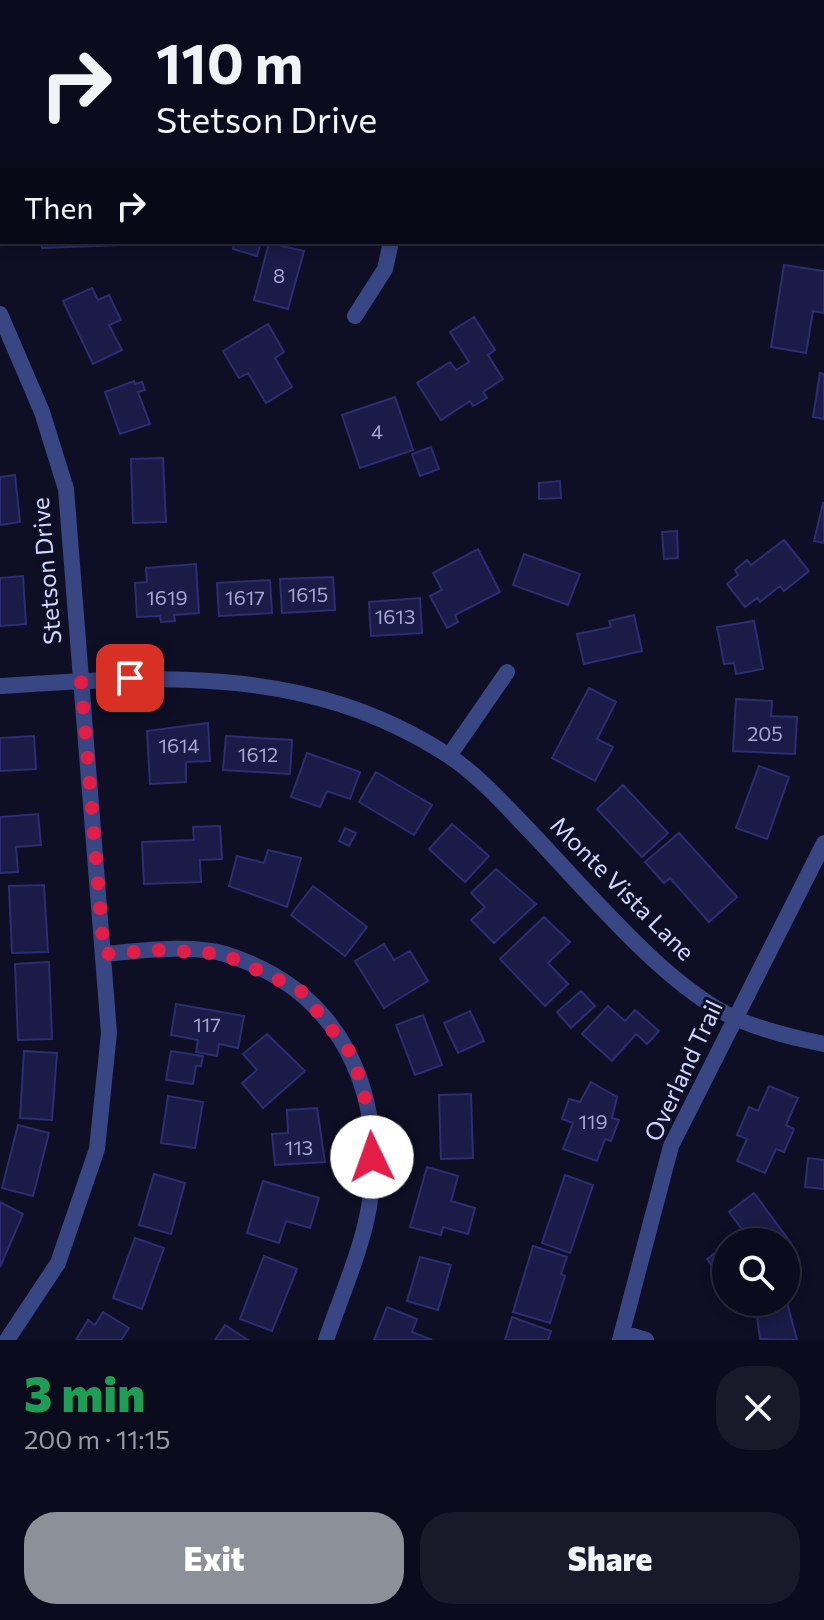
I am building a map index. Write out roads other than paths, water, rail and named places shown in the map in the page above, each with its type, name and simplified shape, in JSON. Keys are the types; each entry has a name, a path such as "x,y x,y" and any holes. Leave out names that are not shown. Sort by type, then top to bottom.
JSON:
{"street":[{"path":"355,316 385,269 391,244"},
{"name":"Stetson Drive","path":"0,314 42,412 66,489 109,1033 97,1149 58,1263 7,1340"},
{"path":"449,756 507,672"},
{"name":"Monte Vista Lane","path":"0,686 81,681 215,680 305,692 394,725 449,756 503,803 666,972 734,1018 790,1038 824,1044"},
{"name":"Overland Trail","path":"646,1340 621,1336 671,1146 824,843"},
{"path":"104,954 161,950 223,954 300,990 353,1056 374,1130 369,1209 326,1340"}]}
